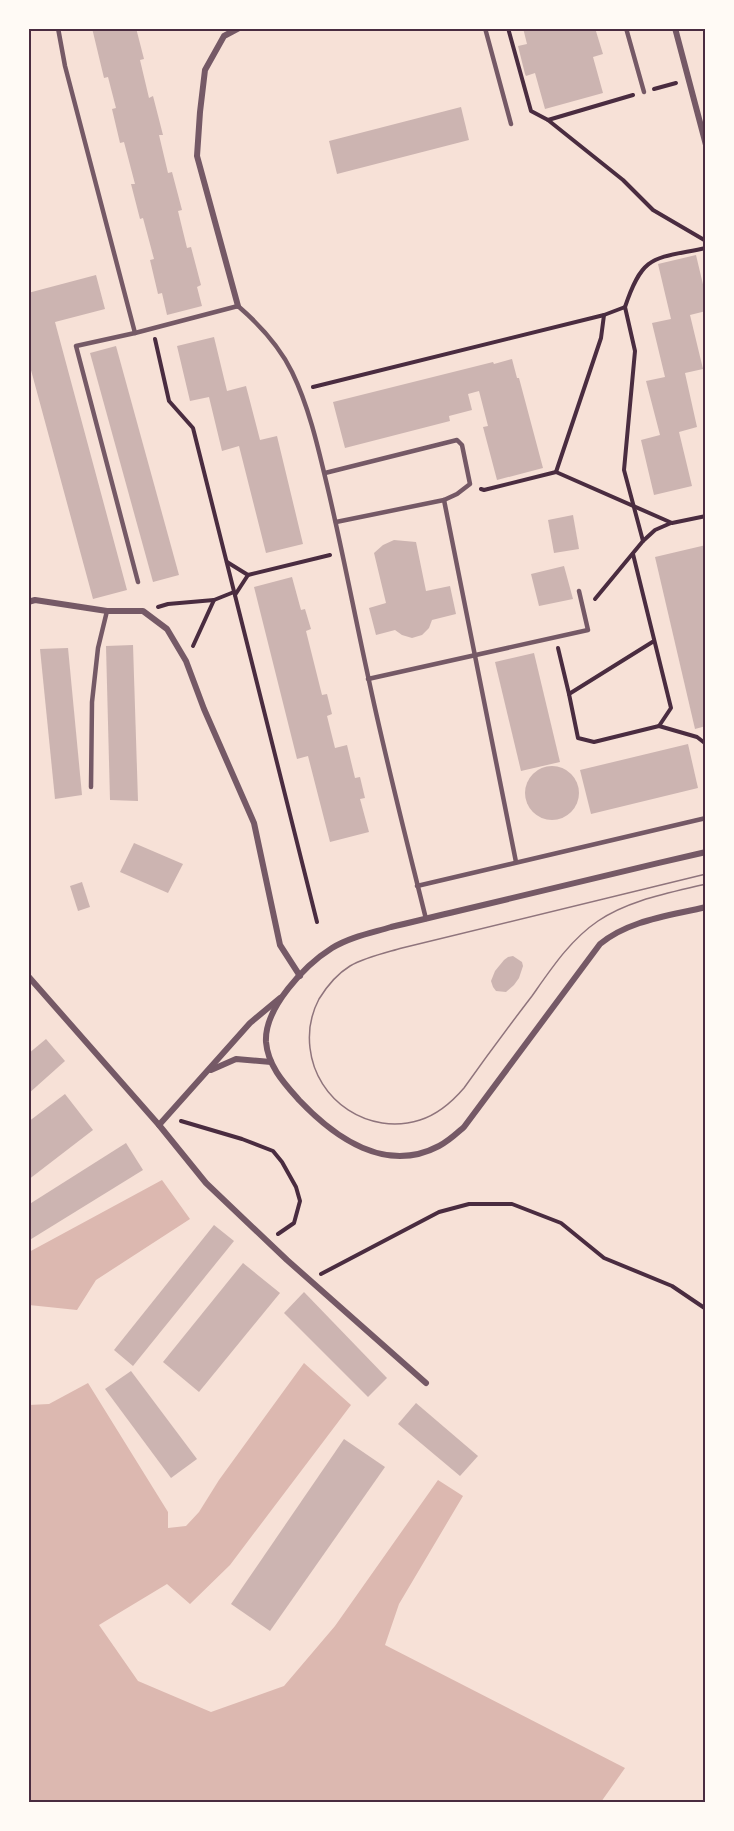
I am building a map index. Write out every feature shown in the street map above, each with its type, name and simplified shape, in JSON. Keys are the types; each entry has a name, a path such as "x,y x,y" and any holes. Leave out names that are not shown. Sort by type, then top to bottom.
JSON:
{"street":[{"path":"238,306 197,156 205,70 224,36 239,28"},
{"path":"675,28 705,145"},
{"path":"28,602 35,600 107,611 143,611 167,629 186,661 204,709 254,823 280,945 300,976"},
{"path":"159,1125 250,1023 284,994 320,957 346,940 705,852"},
{"path":"284,994 269,1021 266,1042 271,1062 287,1087 318,1119 346,1140 377,1154 409,1155 438,1147 464,1127 600,944 632,925 705,908"},
{"path":"28,976 159,1125 206,1183 310,1280 426,1383"},
{"path":"208,1071 236,1059 271,1062"}],"lane":[{"path":"58,28 65,66 135,333"},
{"path":"484,28 511,124"},
{"path":"626,28 644,92"},
{"path":"138,582 76,346 152,330 238,306 260,324 277,346 292,371 312,423 336,522 368,679 426,919"},
{"path":"325,474 457,440 462,445 470,484 457,494 444,500 336,522"},
{"path":"444,500 516,862"},
{"path":"368,679 588,630 579,591"},
{"path":"91,787 92,702 98,648 107,611"},
{"path":"417,886 705,818"}],"path":[{"path":"508,28 531,111 548,120 623,180 653,210 705,241"},
{"path":"548,120 688,79"},
{"path":"643,541 624,470 635,351 626,308 633,285 644,266 658,258 705,248"},
{"path":"300,390 626,308"},
{"path":"556,472 601,338 604,315"},
{"path":"152,330 169,400 193,428 317,921"},
{"path":"470,484 484,490 556,472 672,523"},
{"path":"584,612 643,541 655,530 672,523 705,516"},
{"path":"143,611 168,603 214,600 235,593 248,575 342,551"},
{"path":"633,554 671,708 660,726"},
{"path":"226,562 248,575"},
{"path":"186,661 214,600"},
{"path":"556,637 578,738 594,742 660,726 697,737 705,744"},
{"path":"568,694 654,641"},
{"path":"166,1117 242,1139 273,1151 296,1187 300,1202 294,1223 268,1241"},
{"path":"310,1280 439,1212 469,1204 512,1204 561,1223 604,1258 672,1286 705,1309"}],"shaded area":[{"path":"162,1180 190,1219 96,1280 77,1310 29,1305 29,1252"},
{"path":"304,1363 351,1405 230,1565 190,1604 167,1584 99,1625 138,1681 211,1712 284,1686 335,1626 438,1480 463,1496 399,1604 385,1645 625,1768 601,1802 29,1802 29,1405 49,1404 88,1383 168,1512 168,1528 186,1526 199,1512 219,1480"}],"building":[{"path":"92,28 136,28 144,59 140,60 149,98 153,96 163,135 159,135 168,173 172,172 182,210 178,211 187,248 191,247 201,285 197,287 202,306 167,315 162,293 158,294 150,260 154,259 143,218 140,219 131,184 135,184 124,142 120,143 112,109 116,108 108,77 104,78"},
{"path":"523,28 595,28 603,54 593,57 603,93 545,109 535,73 526,76 525,74 518,46 527,44"},
{"path":"461,107 469,140 337,174 329,141"},
{"path":"696,255 706,297 706,311 690,315 703,369 685,373 697,427 679,432 692,486 654,495 641,440 660,435 646,381 665,377 652,323 671,319 658,264"},
{"path":"96,275 105,309 55,322 127,590 93,599 28,359 28,293"},
{"path":"214,337 227,391 246,386 260,440 277,436 303,544 266,553 239,446 222,451 209,397 190,401 177,346"},
{"path":"116,346 179,575 153,582 90,353"},
{"path":"512,359 543,468 497,480 483,427 488,426 479,391 468,394 472,410 449,416 450,421 345,448 333,402"},
{"path":"573,515 579,549 554,553 548,520"},
{"path":"394,540 416,542 426,591 450,586 456,614 432,620 429,628 422,635 412,638 395,630 376,635 369,608 386,603 374,553 383,545"},
{"path":"706,545 706,726 695,729 655,557"},
{"path":"564,566 573,599 539,606 531,574"},
{"path":"292,577 301,610 305,609 311,629 306,631 322,695 327,694 332,714 327,716 335,748 347,745 355,778 360,777 365,798 360,799 369,832 330,842 308,756 297,759 254,587"},
{"path":"133,645 138,801 110,800 106,646"},
{"path":"68,648 82,795 55,799 40,649"},
{"path":"534,653 560,762 521,771 495,662"},
{"path":"688,744 698,788 591,814 580,770"},
{"path":"552,766 562,768 571,774 577,783 579,793 577,803 571,812 562,818 552,820 542,818 533,812 527,803 525,793 527,783 533,774 542,768"},
{"path":"134,843 183,864 168,893 120,872"},
{"path":"82,882 90,907 78,911 70,886"},
{"path":"513,956 522,962 519,978 506,992 496,991 491,981 495,971 504,960"},
{"path":"46,1039 65,1061 28,1094 28,1054"},
{"path":"65,1094 93,1130 28,1180 28,1122"},
{"path":"126,1143 143,1170 28,1241 28,1205"},
{"path":"214,1225 234,1241 133,1366 114,1350"},
{"path":"243,1263 280,1293 199,1392 163,1362"},
{"path":"304,1292 387,1378 368,1397 284,1313"},
{"path":"131,1371 197,1459 171,1478 105,1389"},
{"path":"416,1403 478,1456 460,1476 398,1424"},
{"path":"344,1439 385,1467 270,1631 231,1604"}],"tram line":[{"path":"706,874 402,948 350,966 325,989 316,1005 309,1042 314,1067 334,1098 348,1110 364,1118 382,1123 401,1124 420,1120 433,1114 450,1103 464,1088 554,965 588,929 610,914 636,902 706,884"}]}
